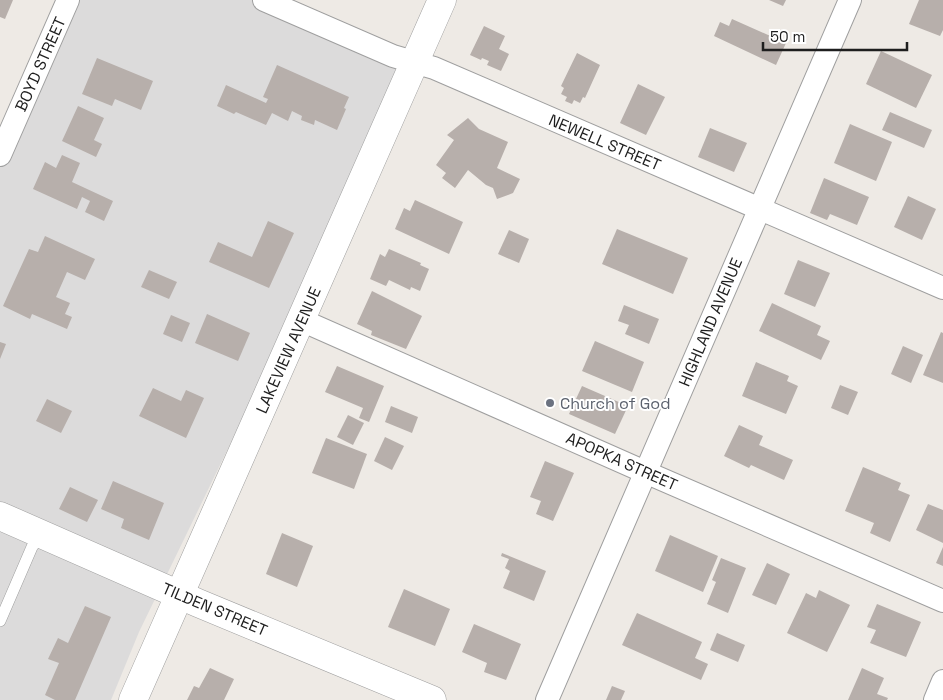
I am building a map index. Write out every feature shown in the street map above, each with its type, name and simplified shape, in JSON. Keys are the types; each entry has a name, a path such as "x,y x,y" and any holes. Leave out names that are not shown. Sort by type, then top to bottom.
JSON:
{"street":[{"name":"BOYD STREET","path":"0,155 68,0"},
{"name":"NEWELL STREET","path":"264,0 394,56 434,68 943,288"},
{"name":"LAKEVIEW AVENUE","path":"133,700 416,63 442,0"},
{"name":"HIGHLAND AVENUE","path":"547,700 850,0"},
{"name":"APOPKA STREET","path":"301,320 943,601"},
{"name":"TILDEN STREET","path":"0,516 198,603 432,700"},
{"path":"935,700 943,681"}],"lane":[{"path":"0,621 32,547 40,534"}],"shaded area":[{"path":"68,0 268,0 415,63 139,632 111,700 0,700 0,155"}],"building":[{"path":"0,0 13,0 5,19 0,17"},
{"path":"769,0 786,0 783,6"},
{"path":"919,0 943,0 943,30 940,36 909,24"},
{"path":"732,19 786,43 776,65 714,36 720,22 729,26"},
{"path":"484,26 505,36 499,49 509,54 501,71 487,65 489,61 470,55"},
{"path":"881,51 932,75 916,108 866,84"},
{"path":"577,53 600,65 585,98 583,97 580,103 574,100 572,104 565,101 567,97 561,94 564,88 561,86"},
{"path":"97,58 153,81 141,110 115,99 112,106 82,94"},
{"path":"277,65 349,97 337,130 315,120 314,125 301,120 302,116 292,111 288,121 272,113 266,125 217,106 226,85 266,103 268,99 263,97"},
{"path":"638,84 665,97 646,135 620,123"},
{"path":"78,106 104,118 94,140 102,144 96,157 62,141"},
{"path":"890,112 932,130 924,148 882,130"},
{"path":"468,118 479,129 508,142 497,168 520,179 513,193 497,199 493,188 486,185 468,170 455,188 442,178 446,173 436,165 454,140 447,135"},
{"path":"850,124 892,142 876,181 834,163"},
{"path":"710,128 747,143 734,172 698,157"},
{"path":"62,155 80,163 72,182 113,201 104,221 85,212 90,201 82,197 77,209 33,189 45,162 56,168"},
{"path":"824,178 869,197 857,225 830,214 827,220 810,213"},
{"path":"908,196 936,209 922,240 894,227"},
{"path":"415,200 463,222 449,254 395,229 404,208 410,211"},
{"path":"268,221 294,233 269,288 209,262 218,242 252,257"},
{"path":"617,229 688,258 673,294 602,264"},
{"path":"509,230 529,239 519,263 498,254"},
{"path":"45,236 95,259 85,280 67,272 56,297 70,303 65,314 72,317 67,329 32,314 30,319 3,306 29,249 38,252"},
{"path":"389,249 421,263 420,265 429,269 420,291 411,287 410,290 389,280 386,286 370,279 380,254 385,257"},
{"path":"798,260 830,273 815,307 784,294"},
{"path":"149,270 177,282 169,299 141,287"},
{"path":"372,291 422,316 406,349 371,335 372,331 357,324"},
{"path":"772,303 821,326 817,335 830,341 821,360 759,331"},
{"path":"624,305 659,319 649,344 625,334 629,325 618,321"},
{"path":"207,314 250,333 238,361 195,343"},
{"path":"171,315 190,323 182,342 163,334"},
{"path":"941,332 943,333 943,383 923,375"},
{"path":"595,341 644,362 632,392 582,371"},
{"path":"0,342 6,344 0,359"},
{"path":"903,346 923,355 911,383 891,374"},
{"path":"756,362 789,376 787,381 798,386 786,414 742,396"},
{"path":"337,366 384,386 369,422 359,418 363,408 325,392"},
{"path":"840,385 858,392 848,415 831,408"},
{"path":"582,386 628,406 615,434 569,414"},
{"path":"153,388 181,401 186,390 204,398 186,438 139,416"},
{"path":"47,399 72,411 61,433 36,421"},
{"path":"391,406 418,417 412,433 385,422"},
{"path":"348,415 364,423 353,445 337,437"},
{"path":"739,425 763,436 759,445 793,460 784,480 751,465 749,468 724,456"},
{"path":"385,437 404,446 392,470 374,461"},
{"path":"326,438 367,454 354,489 312,473"},
{"path":"545,461 574,473 553,521 536,514 541,501 530,497"},
{"path":"863,467 901,483 898,490 910,495 890,542 870,533 874,523 845,511"},
{"path":"113,481 164,503 149,540 121,528 124,519 101,509"},
{"path":"70,487 98,500 87,522 59,509"},
{"path":"928,504 943,510 943,543 916,530"},
{"path":"282,533 313,546 297,587 266,574"},
{"path":"670,535 718,556 703,592 655,571"},
{"path":"943,547 943,566 936,563"},
{"path":"502,553 546,571 534,601 503,588 510,571 505,568 509,559 501,556"},
{"path":"721,558 746,568 728,613 707,604 716,582 712,580"},
{"path":"767,563 790,574 776,605 752,595"},
{"path":"404,589 450,609 435,646 388,627"},
{"path":"819,590 850,605 827,652 787,633 806,593 816,598"},
{"path":"877,604 921,622 906,657 870,643 876,630 867,627"},
{"path":"85,606 111,617 75,700 55,700 45,695 59,663 48,659 58,638 68,643"},
{"path":"637,613 702,642 695,658 708,664 701,680 622,645"},
{"path":"474,624 521,644 506,680 484,672 487,663 462,652"},
{"path":"717,633 745,645 738,662 710,650"},
{"path":"210,668 234,679 224,700 187,700 194,686 199,688"},
{"path":"862,668 884,678 877,694 888,698 887,700 848,700"},
{"path":"612,686 625,691 621,700 606,700"}],"place":[{"name":"Church of God","path":"550,403"}]}
